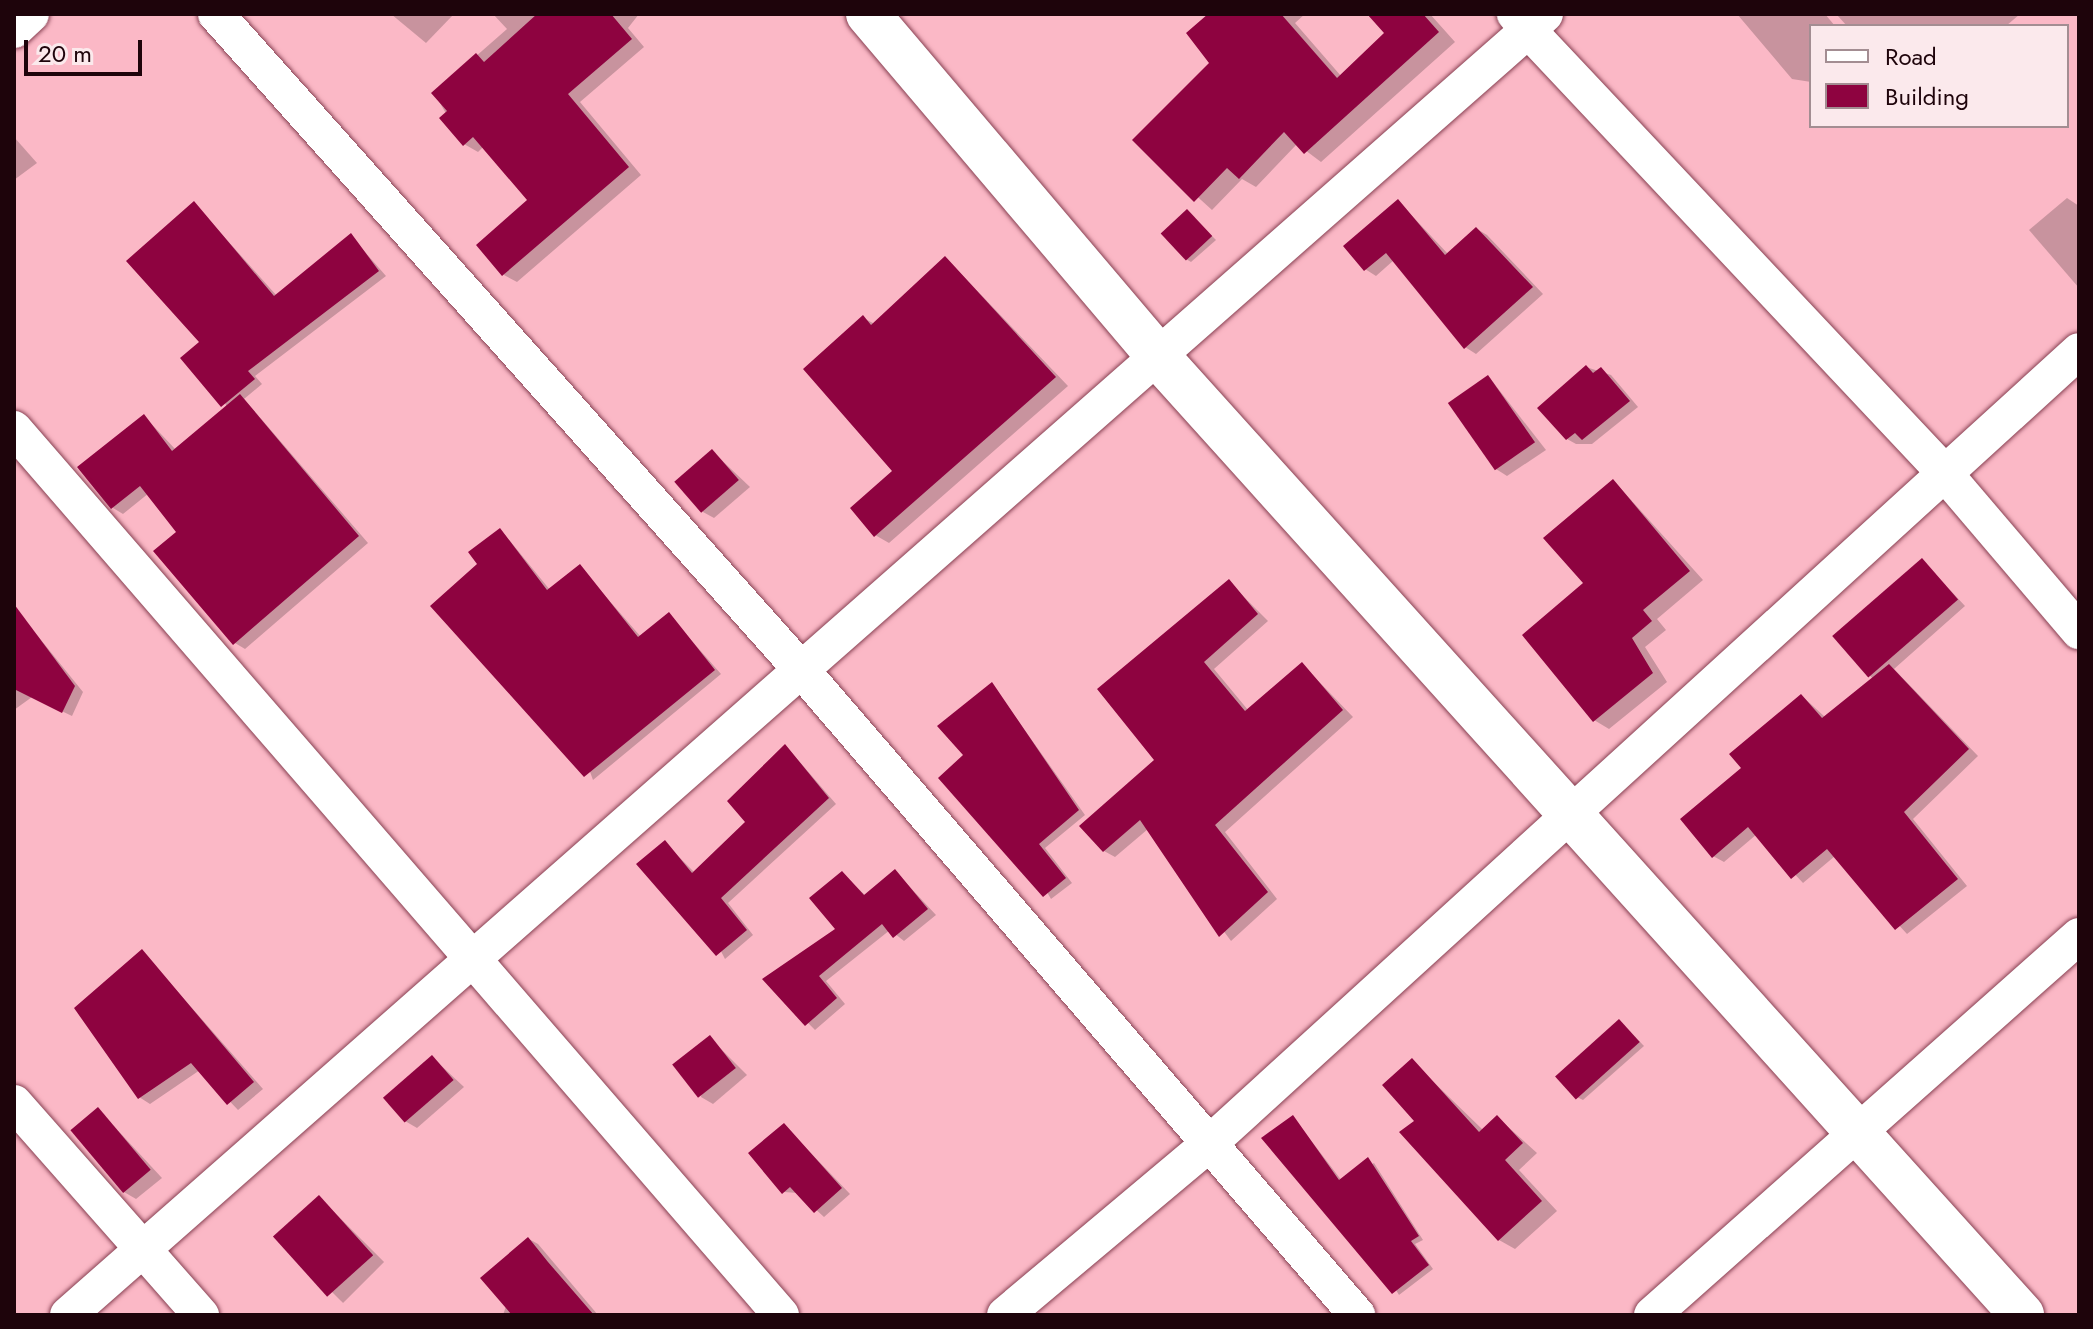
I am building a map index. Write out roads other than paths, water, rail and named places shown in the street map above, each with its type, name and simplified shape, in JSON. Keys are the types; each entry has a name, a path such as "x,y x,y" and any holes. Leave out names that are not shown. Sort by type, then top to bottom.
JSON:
{"street":[{"path":"14,30 31,14"},
{"path":"216,14 798,666 1357,1315"},
{"path":"868,14 1161,360 2022,1315"},
{"path":"68,1315 480,960 798,666 1161,360 1230,289 1530,19 1941,469 2079,631"},
{"path":"1005,1315 1211,1142 1941,469 2079,351"},
{"path":"14,429 480,960 781,1315"},
{"path":"1652,1315 2079,936"},
{"path":"14,1103 201,1315"}]}
